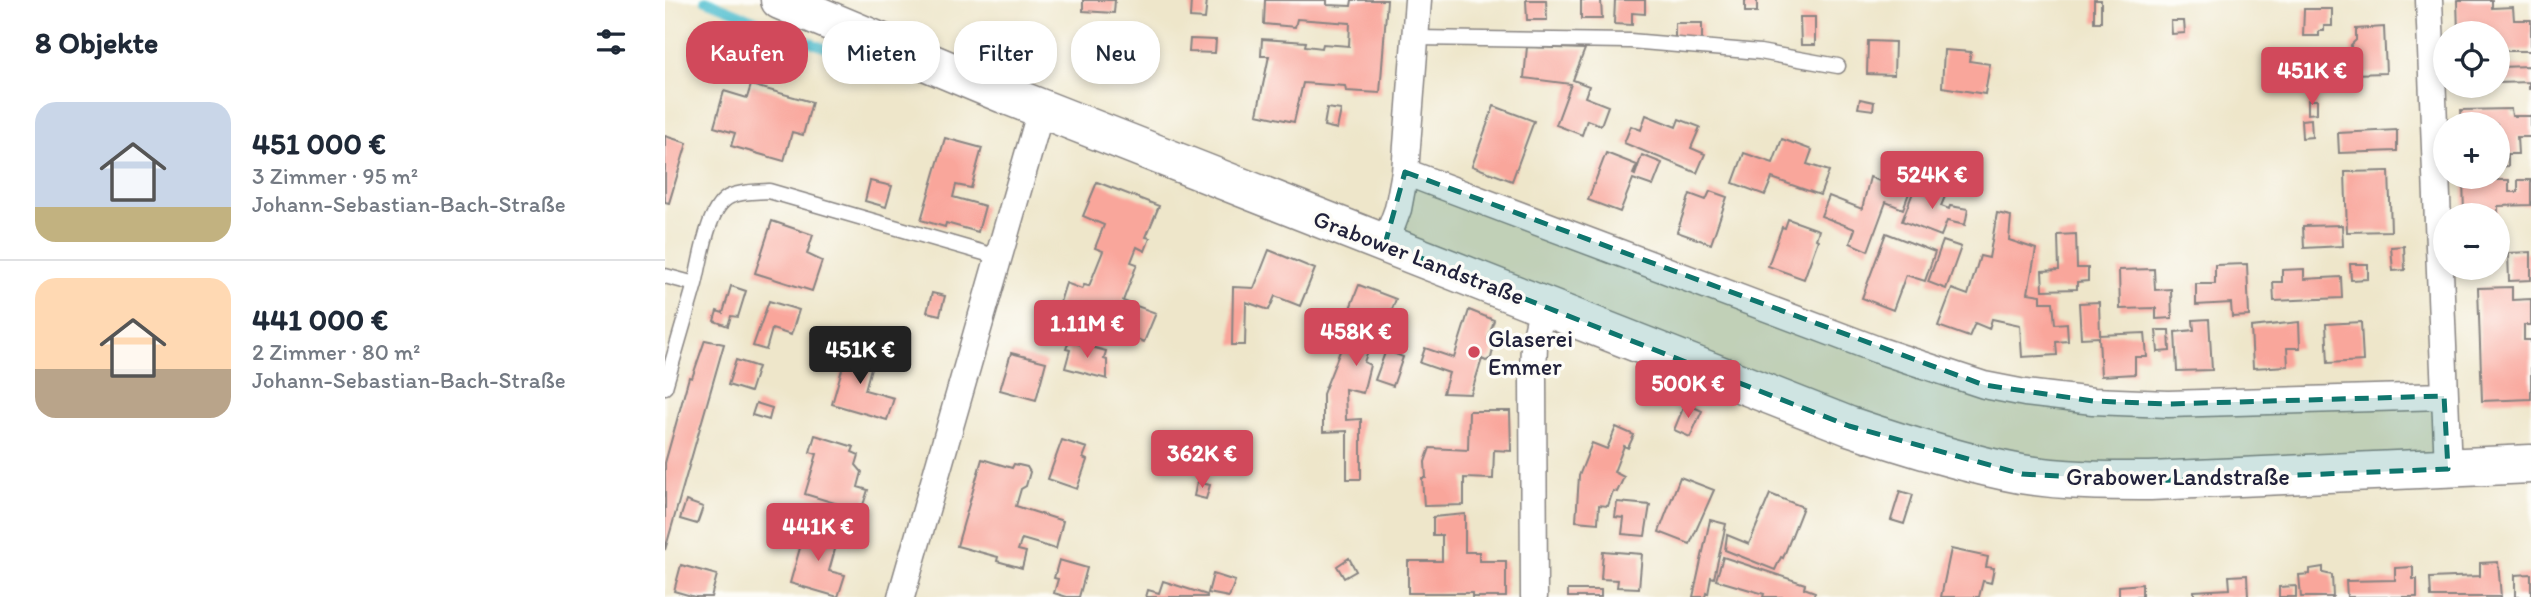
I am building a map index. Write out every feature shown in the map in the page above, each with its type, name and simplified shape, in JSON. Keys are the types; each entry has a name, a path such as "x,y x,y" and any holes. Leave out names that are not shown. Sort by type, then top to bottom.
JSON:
{"main road":[{"name":"Grabower Landstraße","path":"781,0 1043,110 1849,426 1943,456 2022,474 2088,481 2150,481 2531,464"}],"street":[{"path":"1385,244 1398,209 1405,172 1418,0"},
{"path":"2429,0 2448,469"},
{"path":"901,597 1043,110"},
{"path":"1405,172 1878,350 1984,385 2093,401 2168,404 2444,396"},
{"path":"1534,597 1532,375 1534,345 1543,306"}],"lane":[{"path":"1416,38 1630,41 1760,52 1838,65"},
{"path":"665,387 713,214 720,203 730,196 769,191 998,257"},
{"path":"665,276 695,284"}],"highlighted area":[{"path":"1405,172 1984,385 2093,401 2168,404 2444,396 2448,469 2150,481 2022,474 1849,426 1385,244"}],"building":[{"path":"1083,0 1115,0 1114,13 1083,11"},
{"path":"1191,0 1207,0 1205,19 1190,18"},
{"path":"1265,0 1327,0 1327,5 1351,6 1352,0 1387,0 1380,93 1346,91 1345,86 1303,83 1294,122 1257,114 1269,56 1261,56 1262,39 1306,42 1305,46 1322,48 1323,44 1349,46 1350,23 1297,19 1295,27 1264,24"},
{"path":"1526,0 1546,0 1547,20 1527,20"},
{"path":"1581,0 1601,0 1602,19 1581,19"},
{"path":"1615,0 1645,0 1645,14 1632,13 1632,25 1614,24"},
{"path":"1745,0 1757,0 1757,12 1745,12"},
{"path":"2094,0 2101,0 2101,22 2094,22"},
{"path":"2457,0 2492,0 2492,8 2513,7 2514,20 2531,20 2531,51 2510,51 2510,21 2458,21"},
{"path":"2304,9 2332,9 2332,26 2324,26 2324,31 2319,31 2319,36 2303,36"},
{"path":"1800,17 1815,17 1815,45 1801,45"},
{"path":"2171,21 2184,21 2185,33 2172,34"},
{"path":"1675,23 1702,23 1702,39 1675,39"},
{"path":"2384,27 2386,73 2352,74 2351,45 2356,40 2356,29"},
{"path":"1190,39 1216,40 1215,53 1189,52"},
{"path":"1868,41 1895,42 1894,75 1867,74"},
{"path":"1527,47 1585,49 1573,80 1589,86 1585,97 1608,106 1601,125 1587,120 1582,135 1556,125 1571,84 1524,78"},
{"path":"1944,50 1971,52 1969,61 1990,64 1985,94 1942,87"},
{"path":"2531,66 2531,89 2529,82 2510,83 2510,67"},
{"path":"751,85 812,102 803,135 792,132 784,161 731,146 735,133 714,127 724,91 747,98"},
{"path":"1860,99 1874,102 1873,110 1858,108"},
{"path":"2308,100 2317,100 2317,113 2308,114"},
{"path":"1494,106 1534,121 1512,181 1472,166"},
{"path":"1327,108 1341,110 1337,129 1324,126"},
{"path":"2511,109 2512,116 2531,116 2531,137 2517,137 2518,154 2510,154 2510,112 2461,110"},
{"path":"1646,115 1676,127 1679,119 1700,127 1691,148 1705,154 1697,173 1624,143 1631,126 1641,130"},
{"path":"2311,119 2312,137 2302,138 2301,120"},
{"path":"2397,130 2397,151 2339,153 2338,133"},
{"path":"665,136 687,143 669,203 665,202"},
{"path":"945,138 982,148 971,188 956,185 953,197 985,206 978,232 946,223 945,227 921,220"},
{"path":"1782,139 1812,150 1807,164 1829,171 1820,195 1772,178 1765,195 1733,183 1744,153 1773,163"},
{"path":"1606,153 1637,165 1633,174 1635,175 1642,155 1662,163 1653,186 1633,179 1620,212 1588,200"},
{"path":"2389,171 2391,231 2347,232 2345,172"},
{"path":"1870,177 1909,193 1903,209 1886,202 1868,251 1850,243 1855,229 1821,216 1829,196 1862,209"},
{"path":"2518,180 2531,180 2531,205 2464,203 2463,189 2509,189 2509,192 2518,192"},
{"path":"870,181 892,186 886,207 865,201"},
{"path":"1097,182 1159,206 1146,237 1150,238 1145,251 1137,247 1131,262 1137,264 1123,301 1156,313 1144,342 1097,323 1094,329 1055,318 1066,283 1082,289 1084,285 1089,286 1103,251 1095,248 1104,225 1083,216"},
{"path":"1917,182 1946,194 1941,206 1968,209 1965,225 1947,221 1941,236 1902,221"},
{"path":"1710,191 1727,197 1711,244 1677,232 1690,194 1706,200"},
{"path":"1997,213 2011,216 2009,240 2036,249 2028,293 2041,295 2041,302 2053,302 2055,324 2067,323 2068,341 2056,342 2057,355 2022,357 2020,325 1992,319 1989,329 1975,323 1969,337 1938,326 1952,289 1968,295 1980,256 1989,258"},
{"path":"1788,219 1819,230 1804,279 1768,266 1782,227 1785,228"},
{"path":"772,221 813,235 807,254 822,261 812,291 755,273"},
{"path":"2342,225 2343,246 2304,248 2303,226"},
{"path":"1886,233 1935,252 1925,281 1906,275 1893,310 1862,298"},
{"path":"2076,234 2077,268 2088,268 2088,281 2077,282 2077,289 2043,290 2042,271 2059,270 2058,235"},
{"path":"1943,241 1961,247 1946,289 1928,282"},
{"path":"2404,246 2405,270 2393,271 2391,247"},
{"path":"1269,250 1315,269 1300,306 1275,296 1269,310 1246,302 1245,345 1232,345 1233,287 1254,288"},
{"path":"2531,252 2531,280 2509,281 2510,253"},
{"path":"2247,264 2249,316 2232,317 2231,303 2196,305 2196,284 2215,284 2215,265"},
{"path":"2350,264 2368,264 2368,279 2351,280"},
{"path":"2154,269 2155,290 2171,289 2172,318 2156,319 2156,308 2120,309 2119,270"},
{"path":"2304,269 2304,279 2341,277 2342,298 2274,301 2273,282 2282,282 2282,270"},
{"path":"1359,285 1396,299 1384,330 1390,333 1383,351 1370,346 1364,362 1370,365 1363,393 1345,389 1346,420 1361,419 1361,479 1347,479 1347,431 1323,432 1323,394 1350,326 1344,324"},
{"path":"731,286 746,291 738,317 731,316 728,326 714,321 717,311 723,313"},
{"path":"2512,287 2512,300 2531,299 2531,325 2524,325 2524,340 2531,340 2531,399 2482,401 2478,288"},
{"path":"932,293 945,296 940,315 927,312"},
{"path":"769,301 799,310 791,335 772,329 766,350 753,346"},
{"path":"2099,302 2100,335 2145,333 2147,357 2135,357 2135,374 2101,376 2099,337 2081,338 2079,303"},
{"name":"Glaserei Emmer","path":"1469,310 1494,320 1488,340 1494,345 1491,358 1486,361 1482,359 1471,394 1443,393 1449,373 1420,363 1425,348 1454,358"},
{"path":"2209,319 2212,370 2177,371 2175,332 2194,330 2193,320"},
{"path":"2299,322 2300,348 2287,348 2288,366 2253,368 2251,327"},
{"path":"2361,322 2363,361 2328,363 2326,324"},
{"path":"2156,330 2169,330 2170,351 2158,352"},
{"path":"705,340 724,344 665,550 665,463 689,377 692,378"},
{"path":"1069,341 1106,351 1104,359 1107,360 1107,379 1065,368 1070,350 1066,349"},
{"path":"849,345 875,353 865,390 894,398 887,420 832,404"},
{"path":"1386,350 1403,357 1393,386 1375,380"},
{"path":"1011,353 1046,362 1036,400 1000,390"},
{"path":"736,360 758,367 750,392 728,385"},
{"path":"756,403 772,408 769,420 752,415"},
{"path":"1685,403 1702,411 1690,437 1674,430"},
{"path":"1469,411 1510,411 1511,451 1494,450 1493,479 1464,478 1464,505 1424,506 1422,478 1426,478 1425,462 1430,448 1468,450"},
{"path":"1616,427 1634,435 1628,448 1624,446 1614,472 1624,477 1617,492 1613,491 1608,506 1599,505 1598,523 1576,521 1579,476 1592,443 1607,449"},
{"path":"815,435 854,447 852,452 859,455 856,465 862,472 858,487 868,490 861,511 805,494 817,454 810,452"},
{"path":"1062,440 1087,448 1083,458 1087,460 1077,489 1048,479"},
{"path":"982,459 1012,468 1014,464 1027,467 1030,472 1016,506 1063,521 1056,549 1022,539 1018,550 1026,552 1022,568 997,561 998,557 957,546"},
{"path":"1680,477 1714,490 1690,544 1659,532"},
{"path":"1197,482 1210,485 1206,499 1194,496"},
{"path":"1900,491 1913,495 1904,524 1891,520"},
{"path":"1770,494 1803,507 1783,558 1781,557 1775,570 1725,550 1727,535 1749,544"},
{"path":"686,501 703,507 697,524 680,519"},
{"path":"1617,502 1650,505 1645,536 1622,534 1624,518 1615,517"},
{"path":"1465,514 1465,552 1479,552 1479,561 1506,561 1506,597 1472,597 1472,593 1408,593 1408,561 1442,561 1442,535 1433,535 1433,517"},
{"path":"1710,520 1726,524 1708,594 1706,593 1705,597 1693,597"},
{"path":"806,527 839,535 829,571 845,575 838,597 790,583"},
{"path":"1951,549 1988,557 1986,567 1994,568 1991,583 1983,581 1979,597 1941,597"},
{"path":"1603,551 1642,554 1639,588 1617,587 1618,580 1601,579"},
{"path":"1723,557 1805,584 1804,588 1815,592 1813,597 1763,597 1764,594 1716,580"},
{"path":"1349,558 1356,571 1344,578 1337,566"},
{"path":"1059,560 1087,568 1079,597 1054,593 1058,579 1054,578"},
{"path":"2498,562 2501,597 2431,597 2430,578 2480,576 2480,563"},
{"path":"681,565 717,575 711,597 695,597 674,591"},
{"path":"2323,567 2323,573 2332,575 2333,597 2301,597 2299,575 2310,574 2310,569"},
{"path":"2413,567 2413,579 2417,579 2417,597 2347,597 2346,581 2395,580 2395,568"},
{"path":"1213,574 1235,581 1229,597 1208,593"},
{"path":"2531,574 2531,597 2515,597 2515,575"},
{"path":"2247,575 2248,597 2194,597 2194,591 2230,589 2229,576"},
{"path":"1163,581 1207,597 1146,597 1148,590 1159,593"},
{"path":"2142,584 2142,597 2119,597 2119,586"},
{"path":"2296,586 2296,597 2279,597 2279,587"},
{"path":"1568,590 1601,590 1601,597 1568,597"}],"waterway":[{"path":"705,0 822,47"}],"place":[{"name":"Glaserei Emmer","path":"1474,352"}]}
